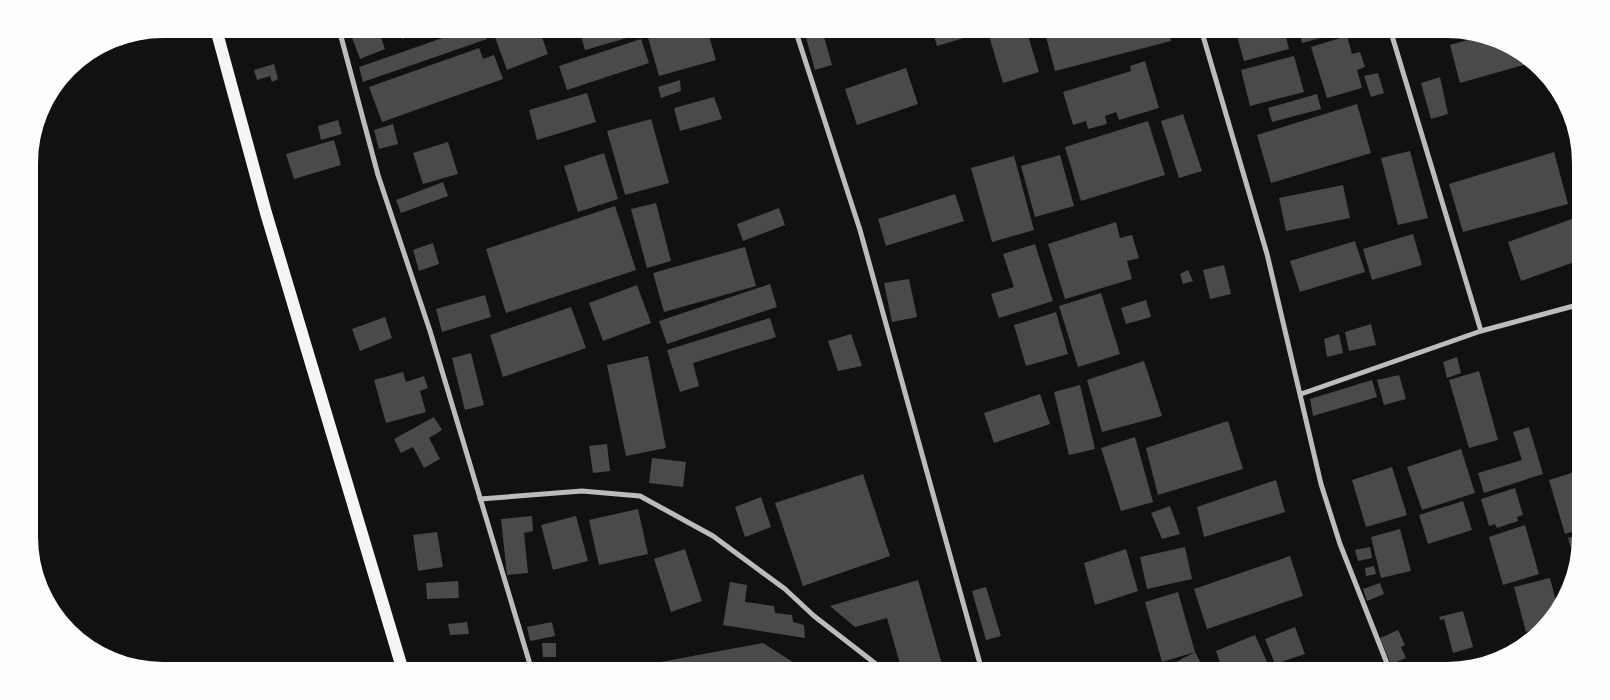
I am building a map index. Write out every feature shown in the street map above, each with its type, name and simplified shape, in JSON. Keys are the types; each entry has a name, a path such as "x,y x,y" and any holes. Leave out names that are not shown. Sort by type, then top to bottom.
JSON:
{"main road":[{"path":"218,38 266,213 400,662"}],"street":[{"path":"341,38 378,175 430,331 529,662"},
{"path":"798,38 860,230 980,662"},
{"path":"1204,38 1267,254 1321,484 1340,544 1386,662"},
{"path":"1393,38 1481,331"},
{"path":"1301,394 1481,331 1572,306"},
{"path":"480,499 582,492 640,496 713,536 785,589 814,616 873,662"}],"building":[{"path":"352,38 381,38 385,49 360,59"},
{"path":"443,38 487,39 363,82 359,67"},
{"path":"495,38 542,38 548,54 507,70"},
{"path":"582,38 627,38 585,50"},
{"path":"648,38 710,38 716,60 659,76"},
{"path":"806,38 824,38 832,65 815,70"},
{"path":"935,38 964,38 937,46"},
{"path":"990,38 1029,38 1039,72 1003,83"},
{"path":"1046,38 1170,38 1171,41 1055,71"},
{"path":"1238,38 1286,38 1289,49 1244,61"},
{"path":"1301,38 1321,38 1302,43"},
{"path":"1340,38 1348,38 1352,54 1360,52 1365,67 1357,70 1362,88 1327,98 1311,47"},
{"path":"641,39 649,63 567,90 559,66"},
{"path":"1469,40 1488,44 1510,54 1525,64 1460,83 1450,45"},
{"path":"479,48 483,59 494,55 503,79 382,122 369,87"},
{"path":"1294,56 1304,92 1250,106 1241,70"},
{"path":"1145,61 1159,108 1119,120 1116,112 1105,116 1107,124 1088,129 1086,121 1073,125 1063,92 1131,71 1130,66"},
{"path":"274,64 278,79 272,82 270,76 257,80 254,70"},
{"path":"906,68 918,104 857,125 845,89"},
{"path":"1378,73 1384,93 1371,97 1364,76"},
{"path":"1440,77 1448,114 1431,119 1421,83"},
{"path":"680,80 681,91 661,98 658,87"},
{"path":"587,93 596,122 537,140 529,110"},
{"path":"1317,94 1321,109 1272,122 1268,108"},
{"path":"714,97 722,119 680,131 674,108"},
{"path":"1357,104 1371,153 1271,183 1257,135"},
{"path":"1183,114 1202,171 1179,178 1161,121"},
{"path":"651,119 669,183 625,195 607,131"},
{"path":"338,120 342,134 321,140 318,126"},
{"path":"1148,121 1165,175 1081,201 1065,147"},
{"path":"393,124 398,144 379,149 374,130"},
{"path":"334,140 341,165 294,179 286,154"},
{"path":"448,142 458,174 423,184 413,153"},
{"path":"1410,151 1428,218 1398,225 1381,158"},
{"path":"1554,152 1568,204 1463,232 1449,184"},
{"path":"604,153 618,199 578,212 564,166"},
{"path":"1060,155 1074,206 1035,217 1021,166"},
{"path":"1014,156 1034,230 992,242 971,168"},
{"path":"443,182 448,196 401,213 396,200"},
{"path":"1343,185 1350,218 1286,231 1279,198"},
{"path":"955,194 964,221 886,246 878,219"},
{"path":"656,203 671,261 647,268 631,209"},
{"path":"615,206 636,270 506,313 486,249"},
{"path":"779,208 785,225 743,241 737,224"},
{"path":"1572,219 1572,263 1521,281 1508,242"},
{"path":"1116,222 1120,238 1132,235 1139,258 1127,261 1132,279 1065,299 1048,244"},
{"path":"1413,234 1422,265 1372,280 1363,249"},
{"path":"1355,241 1365,272 1300,292 1290,261"},
{"path":"433,243 439,264 419,271 413,250"},
{"path":"1035,244 1053,301 999,318 991,294 1014,287 1003,254"},
{"path":"745,247 756,286 664,312 653,273"},
{"path":"1224,265 1231,294 1210,299 1203,270"},
{"path":"1188,270 1193,281 1183,284 1180,274"},
{"path":"909,279 917,317 892,322 884,283"},
{"path":"770,284 777,307 667,344 659,321"},
{"path":"637,285 651,323 603,341 589,303"},
{"path":"1101,293 1120,354 1078,367 1059,306"},
{"path":"485,295 491,317 442,332 436,309"},
{"path":"1146,300 1151,317 1126,324 1121,308"},
{"path":"571,307 586,348 503,377 490,335"},
{"path":"1056,312 1068,354 1026,366 1014,325"},
{"path":"385,317 392,338 360,351 352,329"},
{"path":"770,318 776,337 693,363 699,386 680,392 667,350"},
{"path":"1371,324 1376,345 1349,351 1345,332"},
{"path":"851,334 862,366 838,371 828,341"},
{"path":"1339,334 1343,353 1327,357 1324,339"},
{"path":"471,353 484,405 465,410 452,358"},
{"path":"648,356 666,448 626,456 607,365"},
{"path":"1457,357 1461,373 1447,378 1443,362"},
{"path":"1144,361 1162,416 1102,432 1087,380"},
{"path":"1479,371 1498,440 1469,448 1449,380"},
{"path":"403,372 406,382 424,376 428,388 420,391 426,412 386,423 374,380"},
{"path":"1399,375 1406,399 1384,405 1377,380"},
{"path":"1372,380 1377,397 1313,416 1310,399"},
{"path":"1080,385 1095,449 1069,455 1054,392"},
{"path":"1040,394 1050,424 994,443 984,413"},
{"path":"434,417 442,430 429,438 440,459 424,468 413,447 401,453 394,439"},
{"path":"1228,421 1243,469 1158,495 1146,448"},
{"path":"1529,427 1543,474 1484,493 1478,473 1522,460 1513,432"},
{"path":"1135,437 1153,502 1121,511 1101,448"},
{"path":"607,444 610,471 593,473 589,446"},
{"path":"1461,449 1475,493 1422,510 1407,467"},
{"path":"652,458 686,462 683,487 649,483"},
{"path":"1392,467 1407,515 1366,527 1352,480"},
{"path":"1572,473 1572,532 1565,534 1549,480"},
{"path":"863,474 890,556 803,586 775,503"},
{"path":"1276,480 1285,512 1204,537 1197,507"},
{"path":"1515,488 1523,515 1517,517 1518,521 1497,528 1495,524 1489,526 1481,499"},
{"path":"761,497 771,527 745,537 735,507"},
{"path":"1463,501 1472,530 1428,544 1419,515"},
{"path":"1170,506 1180,534 1162,539 1151,513"},
{"path":"638,509 648,554 599,565 589,520"},
{"path":"532,516 533,531 524,533 528,573 507,575 501,519"},
{"path":"576,516 588,561 553,570 541,525"},
{"path":"1525,525 1539,574 1503,585 1489,537"},
{"path":"1400,529 1411,571 1381,578 1371,537"},
{"path":"437,532 443,567 418,571 413,535"},
{"path":"1572,537 1571,549 1568,538"},
{"path":"1185,547 1192,579 1147,589 1140,557"},
{"path":"1370,547 1372,558 1358,561 1355,550"},
{"path":"685,549 702,601 671,612 654,559"},
{"path":"1126,549 1138,591 1095,605 1084,563"},
{"path":"1290,556 1303,596 1207,629 1194,589"},
{"path":"1374,566 1376,574 1366,576 1365,568"},
{"path":"1550,578 1556,600 1547,614 1530,630 1526,632 1514,587"},
{"path":"918,580 941,662 899,662 887,618 855,627 830,606"},
{"path":"458,581 459,598 427,599 426,583"},
{"path":"730,582 747,585 745,602 774,606 775,613 792,615 793,622 804,625 805,638 723,625"},
{"path":"1380,583 1384,594 1367,601 1363,589"},
{"path":"986,587 1001,636 986,640 972,591"},
{"path":"1178,592 1195,652 1162,662 1145,602"},
{"path":"1463,611 1473,647 1453,653 1444,619 1440,620 1439,617"},
{"path":"467,622 469,634 450,635 448,624"},
{"path":"552,622 555,636 530,641 527,627"},
{"path":"1295,627 1305,654 1281,662 1274,662 1265,639"},
{"path":"1398,630 1405,645 1401,647 1406,658 1390,662 1380,638"},
{"path":"1255,635 1267,662 1220,662 1216,651"},
{"path":"542,643 556,643 556,657 543,657"},
{"path":"763,643 793,662 660,662"},
{"path":"1195,652 1200,662 1176,662"}]}
